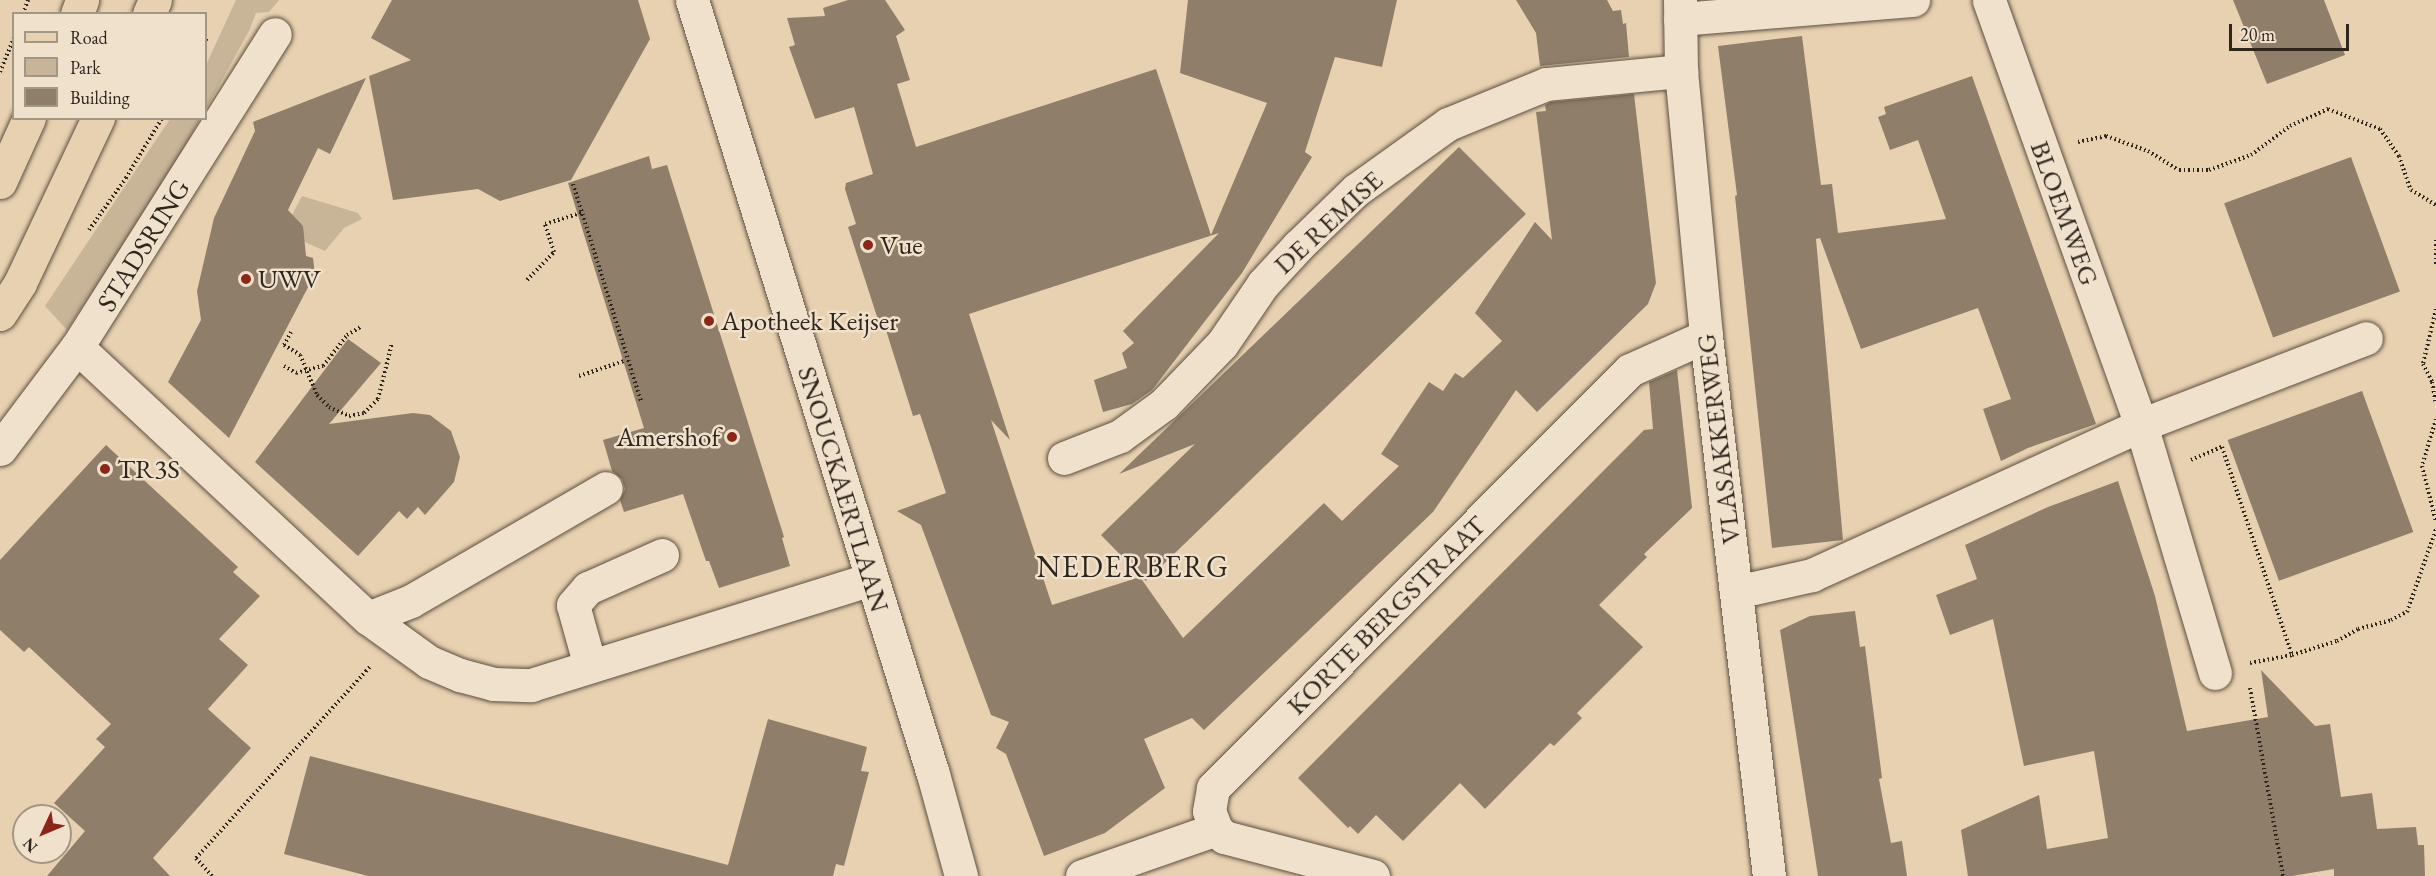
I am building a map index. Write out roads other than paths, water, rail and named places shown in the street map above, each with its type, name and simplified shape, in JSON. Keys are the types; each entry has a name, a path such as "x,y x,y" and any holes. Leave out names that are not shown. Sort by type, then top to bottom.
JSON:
{"main road":[{"path":"0,182 28,120"},
{"path":"0,314 20,283 97,120"}],"street":[{"name":"SNOUCKAERTLAAN","path":"692,0 933,774 961,876"},
{"path":"1680,10 1914,0"},
{"name":"BLOEMWEG","path":"1989,0 2141,425 2215,673"},
{"name":"VLASAKKERWEG","path":"1680,10 1681,71 1706,336 1769,876"},
{"name":"STADSRING","path":"0,449 77,348 275,34"},
{"name":"DE REMISE","path":"1064,459 1120,436 1164,404 1222,344 1263,284 1298,246 1356,190 1448,123 1546,84 1681,71"},
{"name":"KORTE BERGSTRAAT","path":"1216,829 1209,811 1213,788 1221,779 1630,370 1706,336"},
{"path":"1736,592 1812,575 2141,425 2366,338"},
{"path":"77,348 368,618 395,640 429,662 493,684 531,685 871,579"},
{"path":"368,618 411,601 606,488"},
{"path":"591,666 573,605 588,588 662,555"},
{"path":"1082,876 1216,829 1224,837 1373,876"}],"place":[{"name":"Vue","path":"868,245"},
{"name":"UWV","path":"246,279"},
{"name":"Apotheek Keijser","path":"709,321"},
{"name":"Amershof","path":"732,437"},
{"name":"TR3S","path":"105,469"}],"district":[{"name":"NEDERBERG","path":"1133,567"}]}
